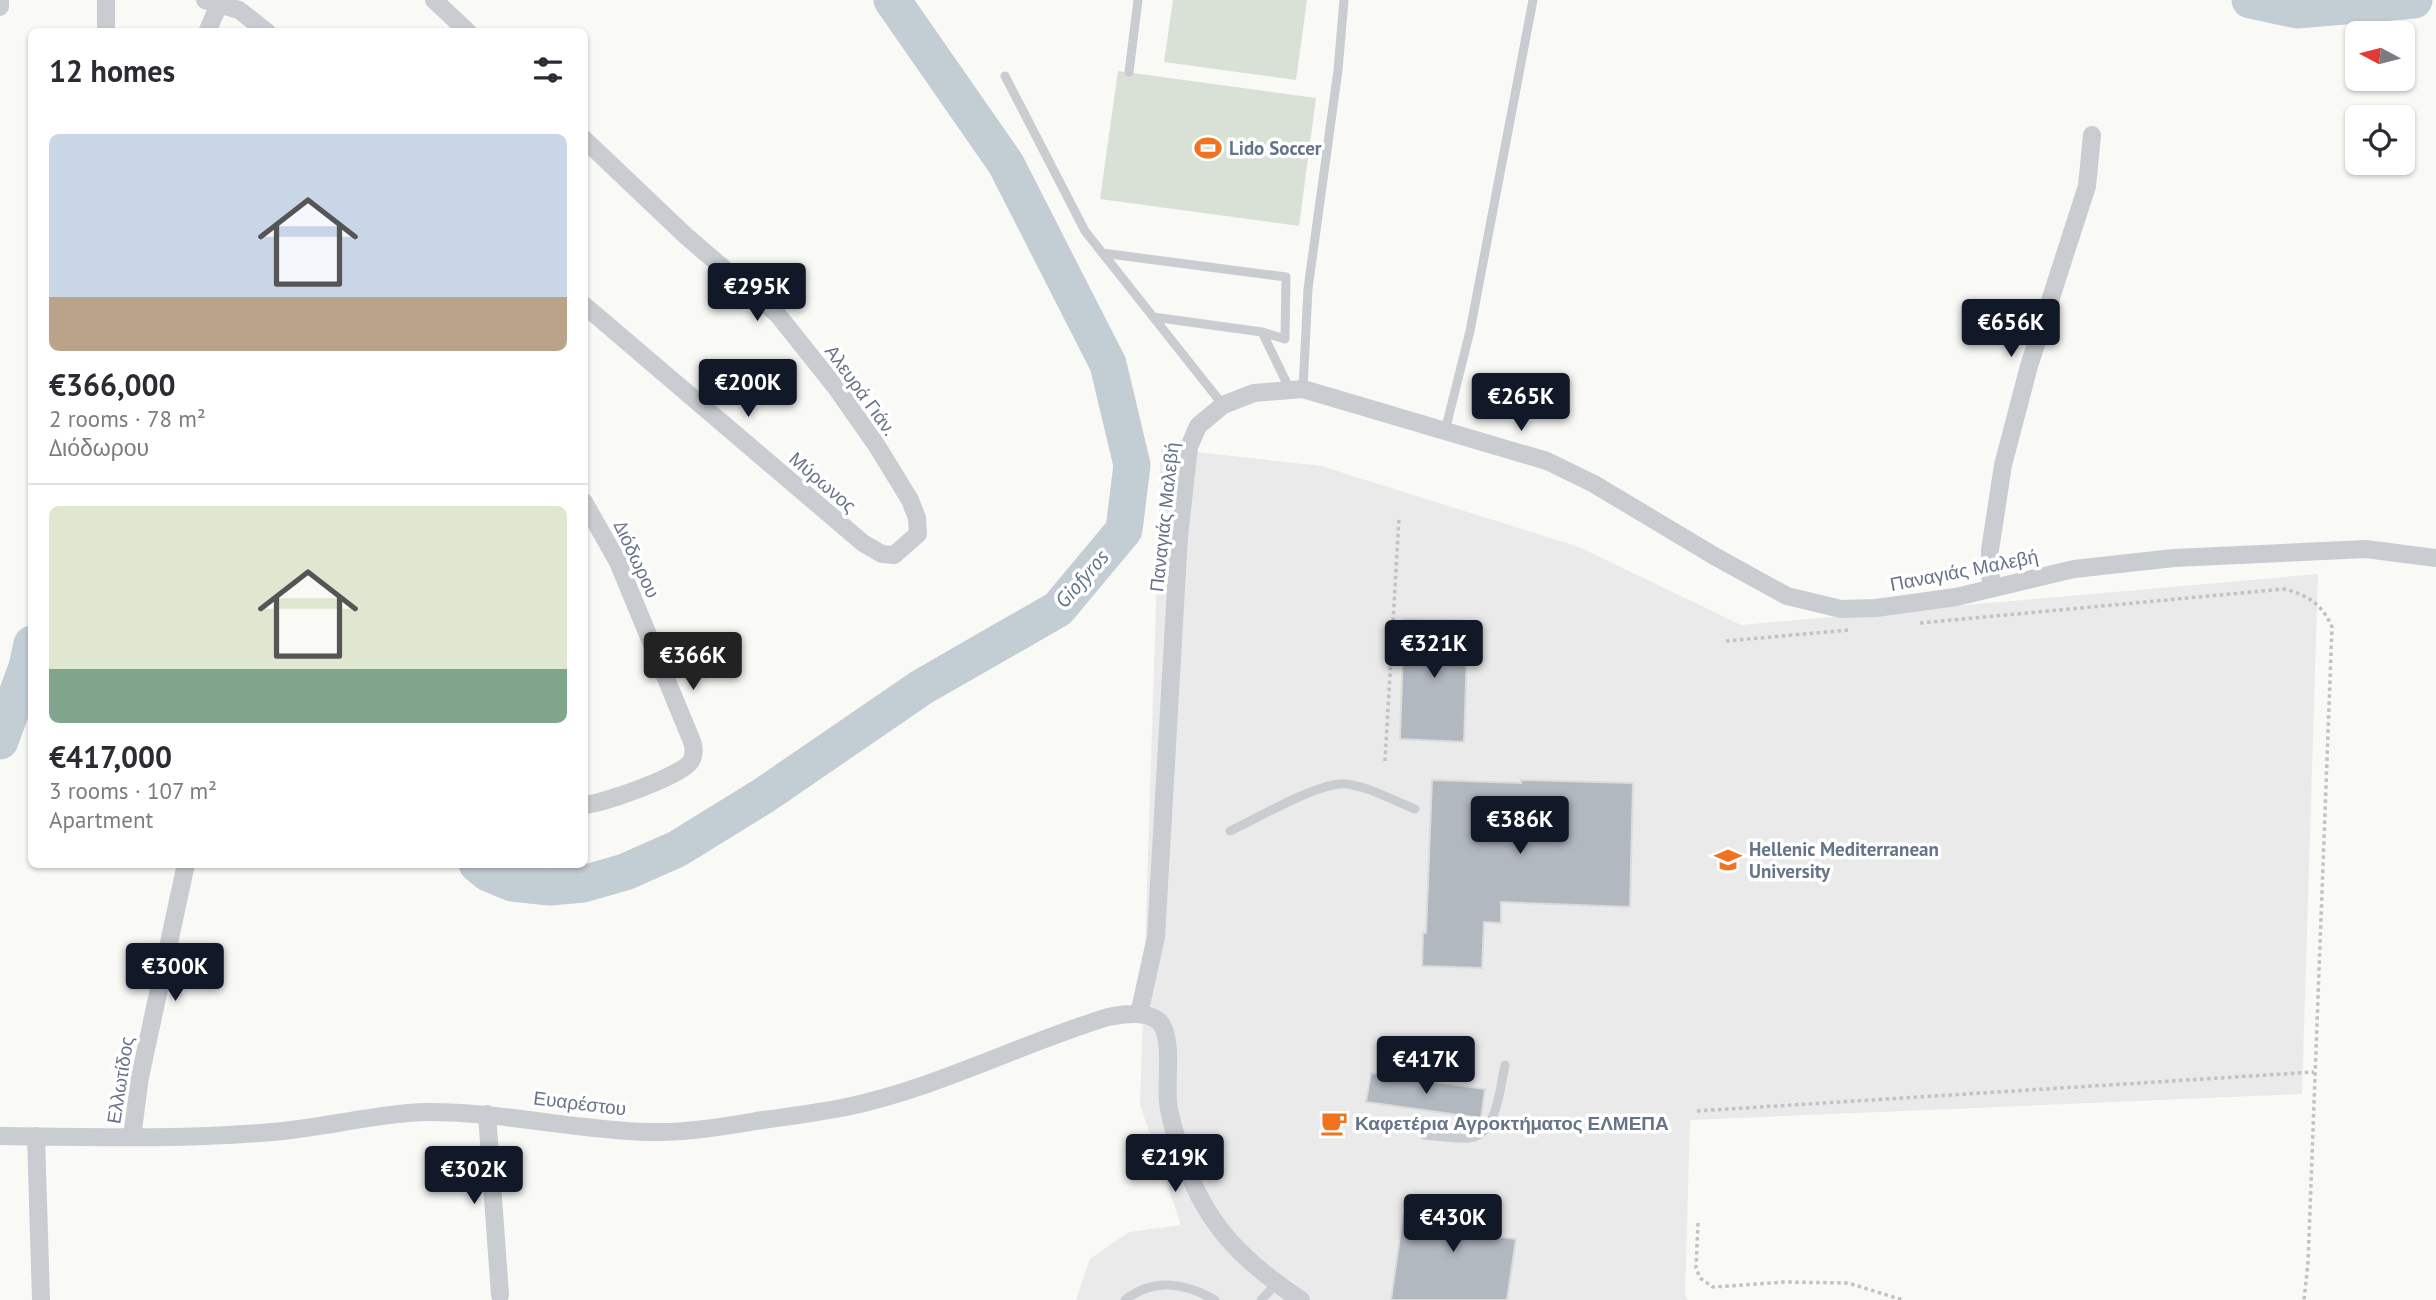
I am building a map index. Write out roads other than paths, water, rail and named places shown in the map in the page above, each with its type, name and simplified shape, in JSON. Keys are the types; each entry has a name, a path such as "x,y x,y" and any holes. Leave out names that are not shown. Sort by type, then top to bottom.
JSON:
{"street":[{"path":"0,0 0,6"},
{"path":"106,0 106,28"},
{"path":"434,0 464,28"},
{"path":"207,28 215,1 239,10 262,28"},
{"path":"1991,589 1990,550 2003,465 2029,366 2087,186 2092,135"},
{"name":"Αλευρά Γιάν.","path":"588,143 686,236 778,315 855,414 910,500 918,518 919,529 913,540"},
{"name":"Μύρωνος","path":"588,308 863,543 890,556 913,540"},
{"name":"Παναγιάς Μαλεβή","path":"1139,1014 1156,937 1179,536 1188,447 1198,426 1223,405 1254,393 1297,389 1547,461 1594,484 1787,596 1841,610 1956,597 2074,569 2174,558 2366,549 2436,558"},
{"name":"Διόδωρου","path":"588,509 618,562 694,751 691,761 677,772 605,802 588,804"},
{"name":"Ελλωτίδος","path":"132,1137 139,1077 185,868"},
{"path":"1139,1014 1146,1015 1163,1027 1166,1038 1170,1115 1195,1191 1227,1240 1276,1284 1301,1300"},
{"name":"Ευαρέστου","path":"0,1136 132,1137 278,1132 408,1113 487,1114 651,1132 695,1130 789,1116 887,1097 964,1071 1094,1021 1139,1014"},
{"path":"487,1114 500,1295"},
{"path":"36,1136 41,1300"}],"lane":[{"path":"1129,72 1138,0"},
{"path":"1297,389 1338,69 1344,0"},
{"path":"1445,431 1470,331 1533,0"},
{"path":"1005,76 1085,231 1223,405"},
{"path":"1102,253 1286,276 1285,339 1262,332 1153,317"},
{"path":"1262,332 1297,389"},
{"path":"1230,831 1320,788 1337,784 1356,786 1415,809"},
{"path":"1424,1135 1471,1139 1483,1133 1492,1123 1505,1065"},
{"path":"1125,1300 1143,1289 1175,1284 1201,1292 1215,1300"},
{"path":"1261,1300 1276,1284"}],"waterway":[{"name":"Giofyros","path":"482,868 512,883 550,887 583,884 625,872 677,849 763,796 922,687 1058,609 1124,530 1132,465 1108,364 1006,164 892,0"},
{"name":"Giofyros","path":"2250,0 2297,10 2414,0"},
{"name":"Giofyros","path":"0,741 28,662"}],"place":[{"name":"Lido Soccer","path":"1208,148"},
{"name":"Hellenic Mediterranean University","path":"1728,860"},
{"name":"Καφετέρια Αγροκτήματος ΕΛΜΕΠΑ","path":"1334,1123"}]}
